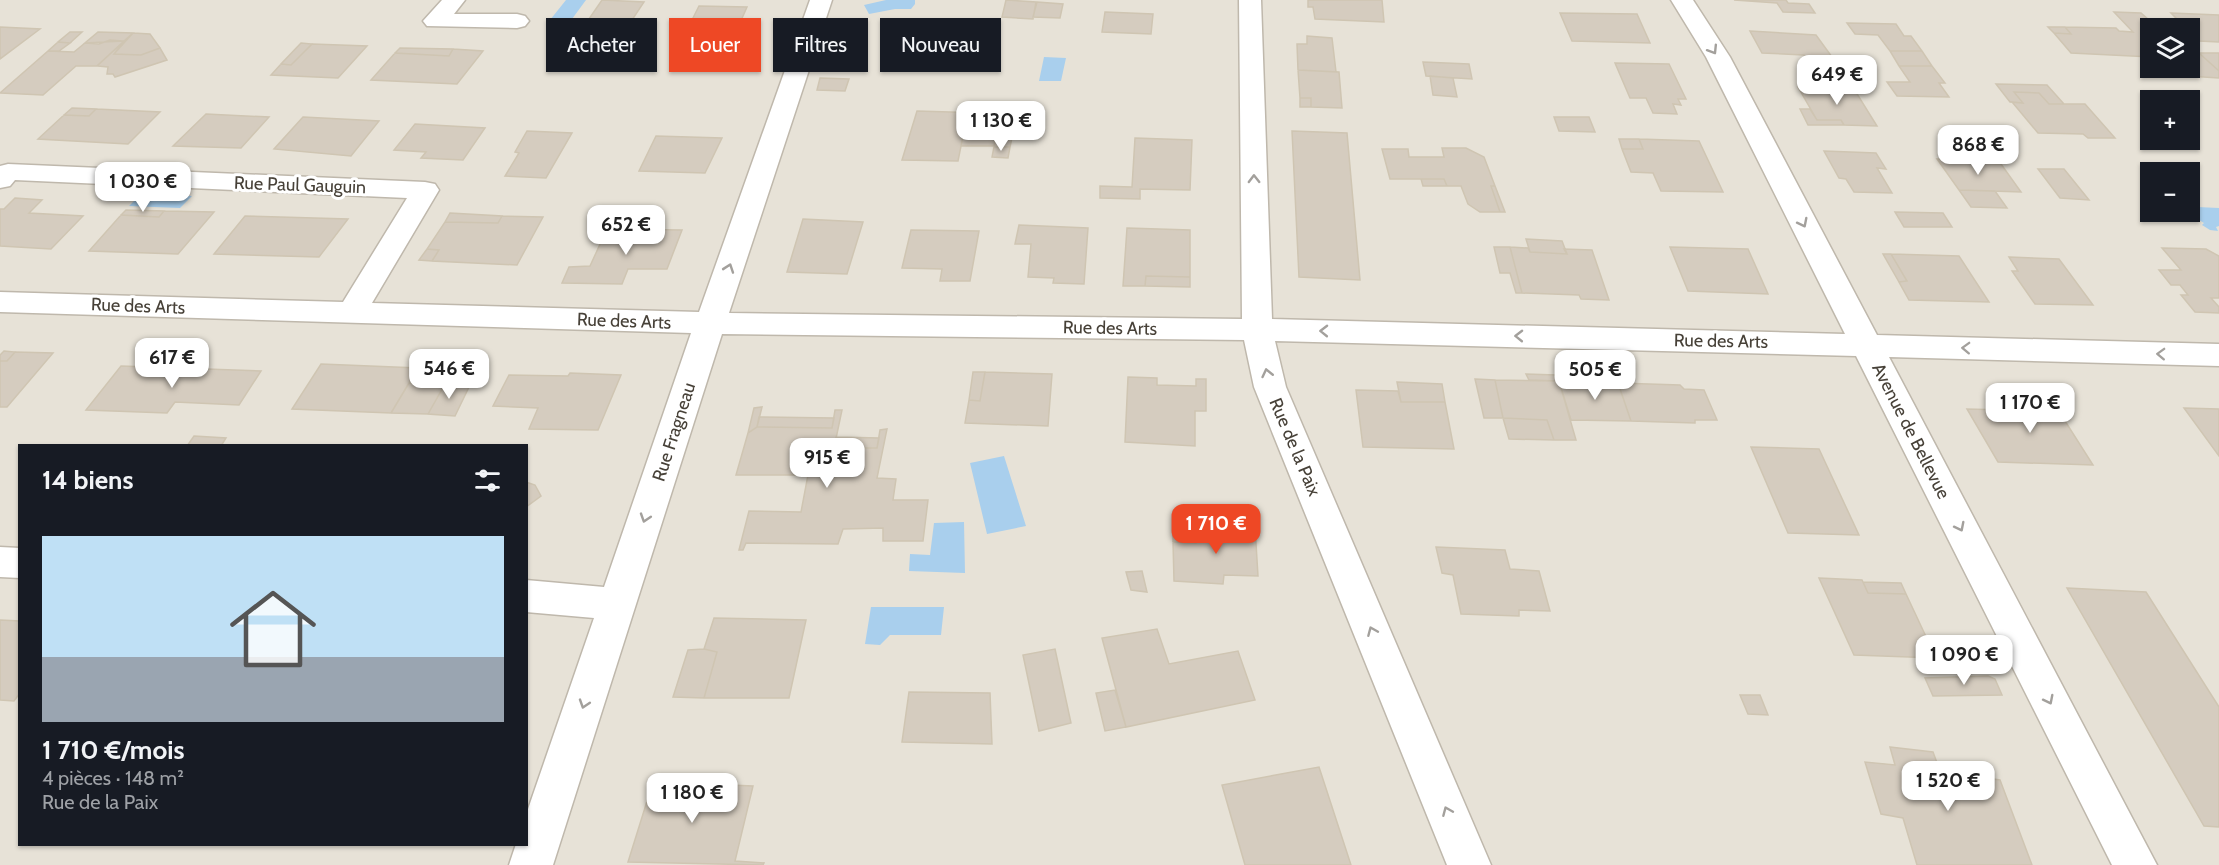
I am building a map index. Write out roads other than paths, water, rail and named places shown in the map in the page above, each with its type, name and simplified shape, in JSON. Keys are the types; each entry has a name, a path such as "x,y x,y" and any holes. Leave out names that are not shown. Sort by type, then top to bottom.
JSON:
{"street":[{"path":"454,0 435,21 518,21"},
{"name":"Rue Fragneau","path":"531,865 710,323 821,0"},
{"name":"Rue de la Paix","path":"1250,0 1257,330 1270,387 1470,865"},
{"name":"Avenue de Bellevue","path":"1682,0 1718,57 2135,865"},
{"name":"Rue Paul Gauguin","path":"0,180 9,172 424,190 351,312"},
{"name":"Rue des Arts","path":"0,302 710,323 1257,330 2219,355"},
{"path":"0,562 18,563"},
{"path":"528,596 617,604"}],"water":[{"path":"566,0 586,0 573,18 552,18"},
{"path":"886,0 915,0 915,4 911,9 895,9 869,14 864,5"},
{"path":"1044,57 1066,58 1061,81 1039,81"},
{"path":"141,194 192,196 180,208 129,206"},
{"path":"2200,207 2219,208 2219,226 2216,227 2218,231 2210,230 2202,225 2204,223 2200,221"},
{"path":"1004,456 1026,526 987,534 970,463"},
{"path":"964,522 965,573 909,571 910,554 930,555 934,523"},
{"path":"871,607 944,607 941,635 890,635 880,645 865,644"}]}
